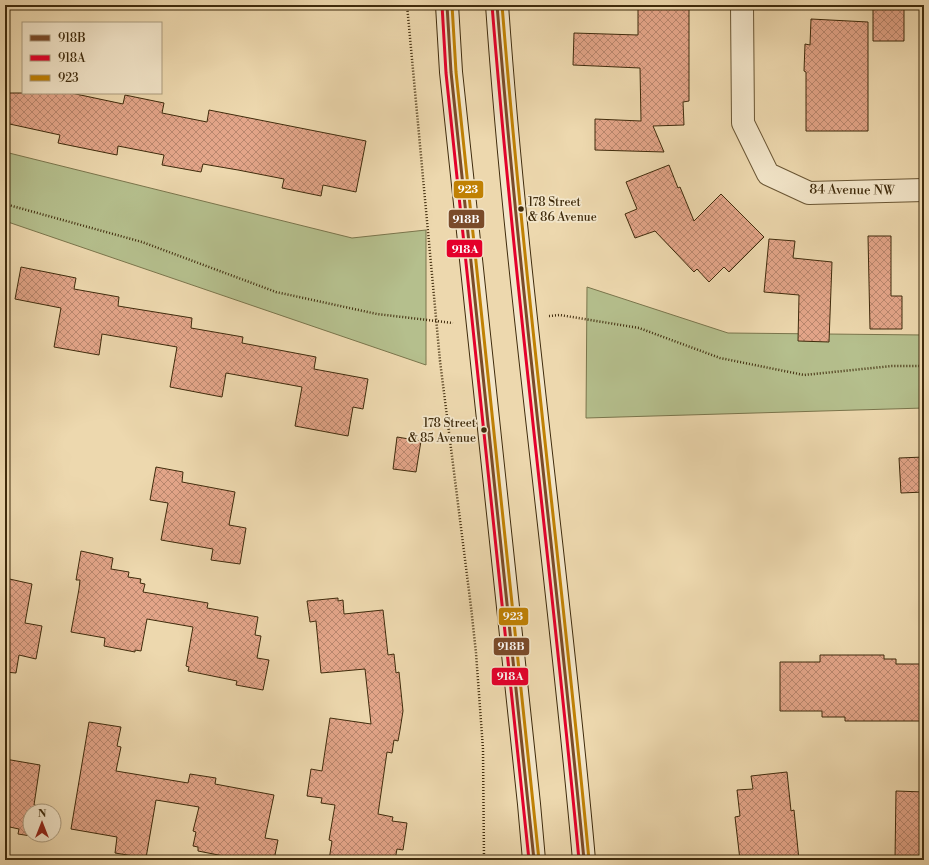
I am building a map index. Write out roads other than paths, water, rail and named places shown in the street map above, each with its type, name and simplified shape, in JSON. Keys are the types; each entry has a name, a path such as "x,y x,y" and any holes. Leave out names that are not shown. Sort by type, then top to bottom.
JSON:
{"main road":[{"path":"447,5 451,72 534,860"},
{"path":"497,5 525,318 558,608 584,860"},
{"name":"84 Avenue NW","path":"742,5 743,123 768,174 809,193 924,190"}],"place":[{"name":"178 Street & 86 Avenue","path":"521,209"},
{"name":"178 Street & 85 Avenue","path":"484,430"}]}
